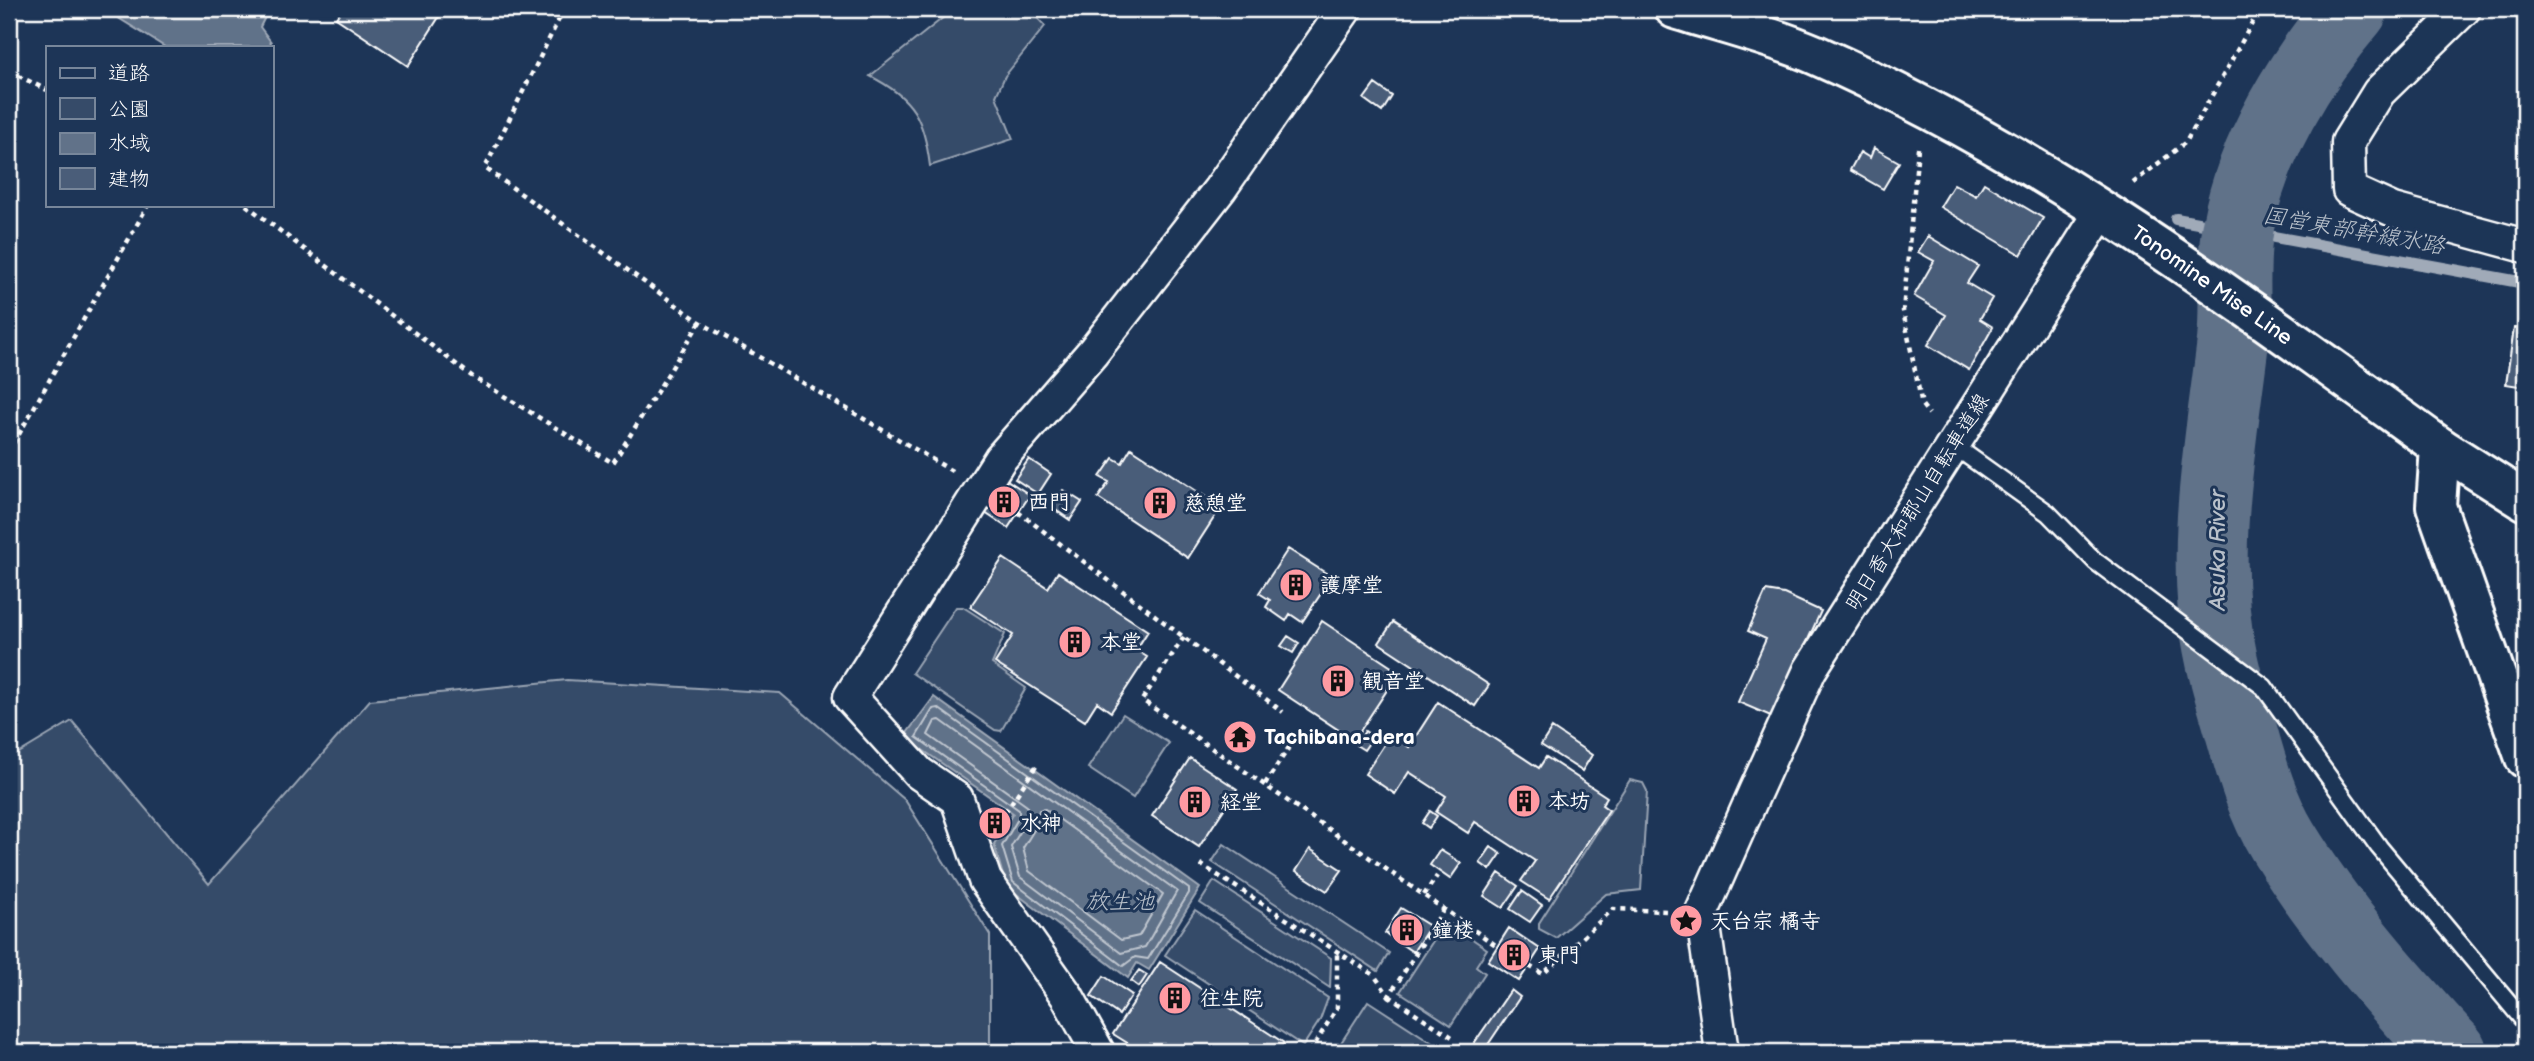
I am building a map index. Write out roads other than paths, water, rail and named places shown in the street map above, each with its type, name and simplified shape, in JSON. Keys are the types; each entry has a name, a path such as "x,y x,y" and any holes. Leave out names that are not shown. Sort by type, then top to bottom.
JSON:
{"main road":[{"name":"Tonomine Mise Line","path":"1675,9 1815,55 1922,107 2103,209 2440,447 2525,501"},
{"path":"2440,447 2436,506 2525,758"}],"street":[{"path":"1098,1052 1067,996 985,880 957,799 919,773 850,696 1000,459 1093,352 1220,189 1345,9"},
{"path":"2464,9 2379,92 2348,142 2349,190 2393,210 2525,246"},
{"name":"明日香大和郡山自転車道線","path":"1722,1052 1702,912 1810,670 2103,209"}],"lane":[{"path":"1953,445 2048,513 2095,561 2264,687 2379,847 2525,1022"}],"water":[{"path":"104,9 269,9 260,27 271,42 269,46 163,46"},
{"name":"放生池","path":"934,697 1200,888 1149,970 1137,963 1128,978 1006,886 994,844 1013,813 904,737"}],"waterway":[{"name":"Asuka River","path":"2352,9 2315,57 2281,111 2255,168 2238,226 2233,341 2214,498 2212,579 2215,618 2223,666 2246,748 2259,789 2283,841 2321,897 2383,977 2451,1052"},
{"name":"国営東部幹線水路","path":"2176,219 2525,283"}],"place":[{"name":"西門","path":"1004,502"},
{"name":"慈憩堂","path":"1160,503"},
{"name":"護摩堂","path":"1296,585"},
{"name":"本堂","path":"1075,642"},
{"name":"観音堂","path":"1338,681"},
{"name":"Tachibana-dera","path":"1240,737"},
{"name":"本坊","path":"1524,801"},
{"name":"経堂","path":"1195,802"},
{"name":"水神","path":"995,823"},
{"name":"天台宗 橘寺","path":"1686,921"},
{"name":"鐘楼","path":"1407,930"},
{"name":"東門","path":"1514,955"},
{"name":"往生院","path":"1175,998"}]}
